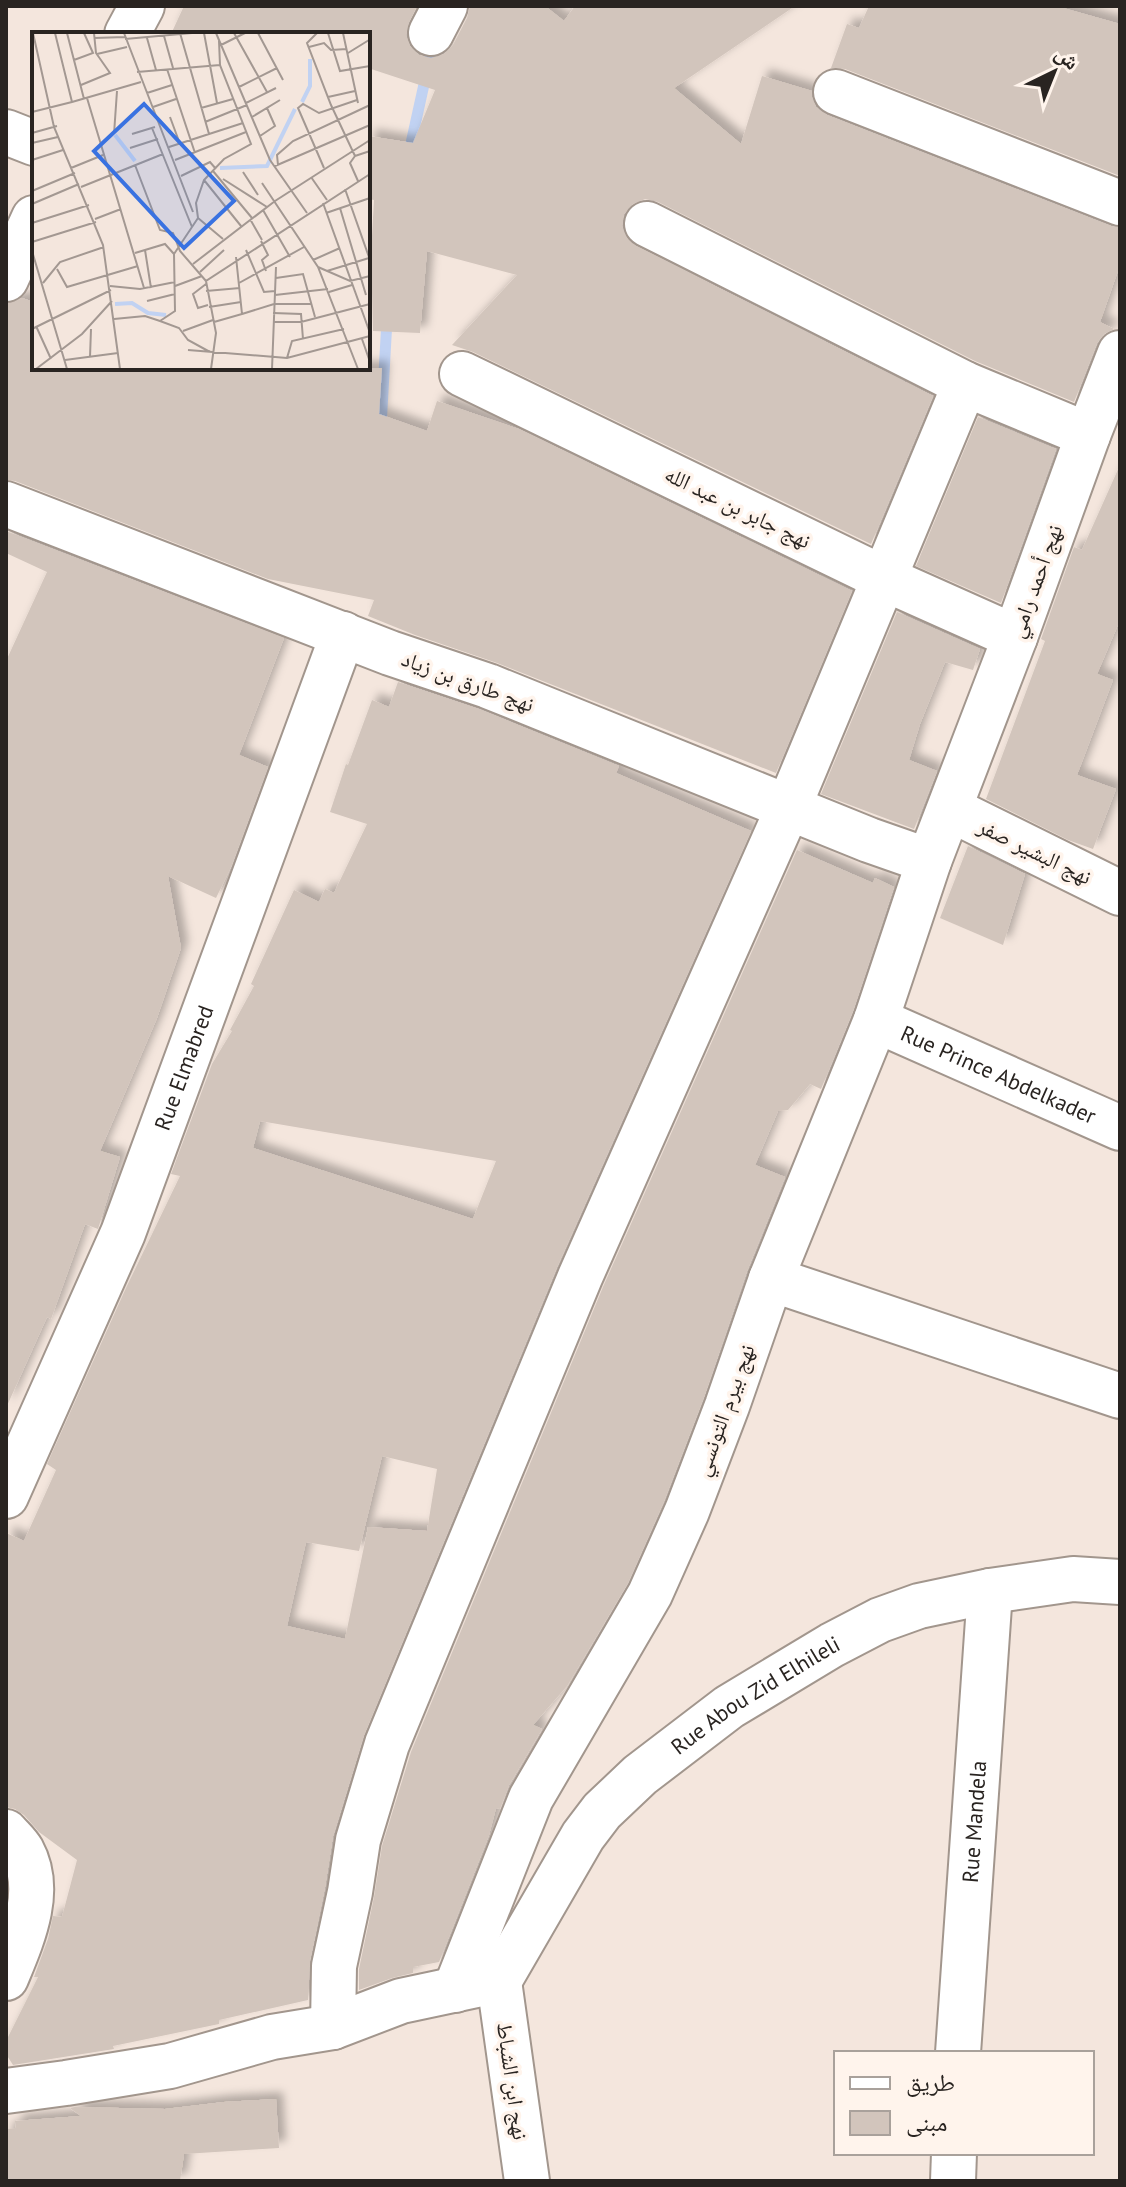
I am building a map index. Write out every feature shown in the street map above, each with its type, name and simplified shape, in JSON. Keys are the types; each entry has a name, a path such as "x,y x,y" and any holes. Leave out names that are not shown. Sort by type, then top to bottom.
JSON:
{"street":[{"path":"128,32 142,6"},
{"path":"836,92 1120,203"},
{"path":"6,132 32,142"},
{"path":"6,279 32,222"},
{"path":"647,224 965,384 1088,435"},
{"name":"نهج أحمد رامي","path":"950,809 1088,435 1119,362"},
{"name":"نهج جابر بن عبد الله","path":"462,374 883,578 1015,637"},
{"path":"333,2027 334,1966 358,1840 387,1744 580,1277 789,806 965,384"},
{"name":"نهج طارق بن زياد","path":"6,504 390,653 488,686 869,840 929,861"},
{"name":"Rue Elmabred","path":"6,1496 123,1233 343,634"},
{"name":"نهج بيرم التونسي","path":"455,1990 531,1798 650,1594 687,1511 771,1279 876,1020 929,861 950,809"},
{"name":"نهج البشير صفر","path":"950,809 1117,884"},
{"name":"Rue Prince Abdelkader","path":"876,1020 1120,1128"},
{"path":"771,1279 1120,1396"},
{"name":"Rue Abou Zid Elhileli","path":"499,1981 583,1836 602,1811 640,1775 729,1707 832,1645 880,1620 919,1606 990,1591 1073,1579 1120,1582"},
{"name":"Rue Mandela","path":"958,2051 990,1591"},
{"path":"6,1832 22,1852 31,1879 30,1910 6,1978"},
{"path":"6,2091 170,2066 272,2037 333,2027 401,2001 499,1981"},
{"name":"نهج ابن الشباط","path":"499,1981 527,2181"},
{"path":"953,2181 954,2155"}],"building":[{"path":"184,6 417,6 406,35 410,46 419,55 431,58 444,54 453,45 470,6 545,6 564,21 575,6 795,6 674,88 741,144 762,76 812,91 816,107 827,115 1120,227 1120,265 1100,322 1114,329 1104,334 1097,343 1074,402 975,361 658,202 645,199 633,204 624,214 622,226 627,238 636,246 933,396 871,544 473,352 452,345 517,275 427,251 420,333 373,331 371,254 374,200 370,199 370,136 413,143 435,90 370,69 370,32 172,32"},
{"path":"869,6 1056,6 1120,24 1120,176 845,69 831,68 847,24 859,28"},
{"path":"22,298 32,301 32,370 382,368 379,414 427,431 437,401 519,429 852,591 776,773 497,663 368,616 374,600 268,579 6,480 6,304"},
{"path":"978,417 1056,449 1001,603 916,566"},
{"path":"1120,465 1120,620 1097,674 1113,680 1077,775 1116,789 1093,849 1068,840 986,799 1045,641 1041,639 1074,547 1082,550"},
{"path":"6,531 284,638 239,755 268,767 231,867 216,898 168,876 181,948 157,1018 100,1151 120,1157 98,1229 85,1224 51,1319 47,1317 6,1408 6,661 47,572 6,553"},
{"path":"897,612 980,649 973,670 945,662 920,724 909,760 937,771 914,829 821,794"},
{"path":"398,682 479,709 619,766 616,773 751,831 557,1267 364,1735 333,1836 310,1961 308,2000 219,2020 219,2024 113,2046 114,2049 13,2065 6,2054 6,2041 38,1977 34,1977 53,1916 62,1917 77,1860 39,1832 24,1815 6,1807 6,1533 24,1541 56,1470 47,1464 180,1176 171,1174 212,1064 254,986 251,984 294,890 319,902 325,889 334,893 367,824 330,812 372,700 389,707","holes":["260,1121 496,1161 473,1219 253,1148","382,1456 437,1469 427,1531 368,1527 345,1639 287,1626 306,1542 359,1551"]},
{"path":"968,846 1025,874 1003,945 940,918"},
{"path":"797,850 873,883 875,878 894,887 853,1011 821,1089 810,1084 788,1110 778,1111 755,1165 785,1177 747,1271 664,1501 628,1583 567,1686 533,1725 542,1729 509,1785 500,1809 496,1808 489,1835 439,1962 413,1967 413,1973 359,1990 359,1969 382,1846 411,1752 603,1287"},
{"path":"276,2099 279,2148 184,2154 180,2181 6,2181 6,2129 16,2128 15,2121 81,2116 70,2108 75,2107 165,2109"}],"waterway":[{"path":"408,157 432,48 436,42"},
{"path":"381,427 387,320"}]}
